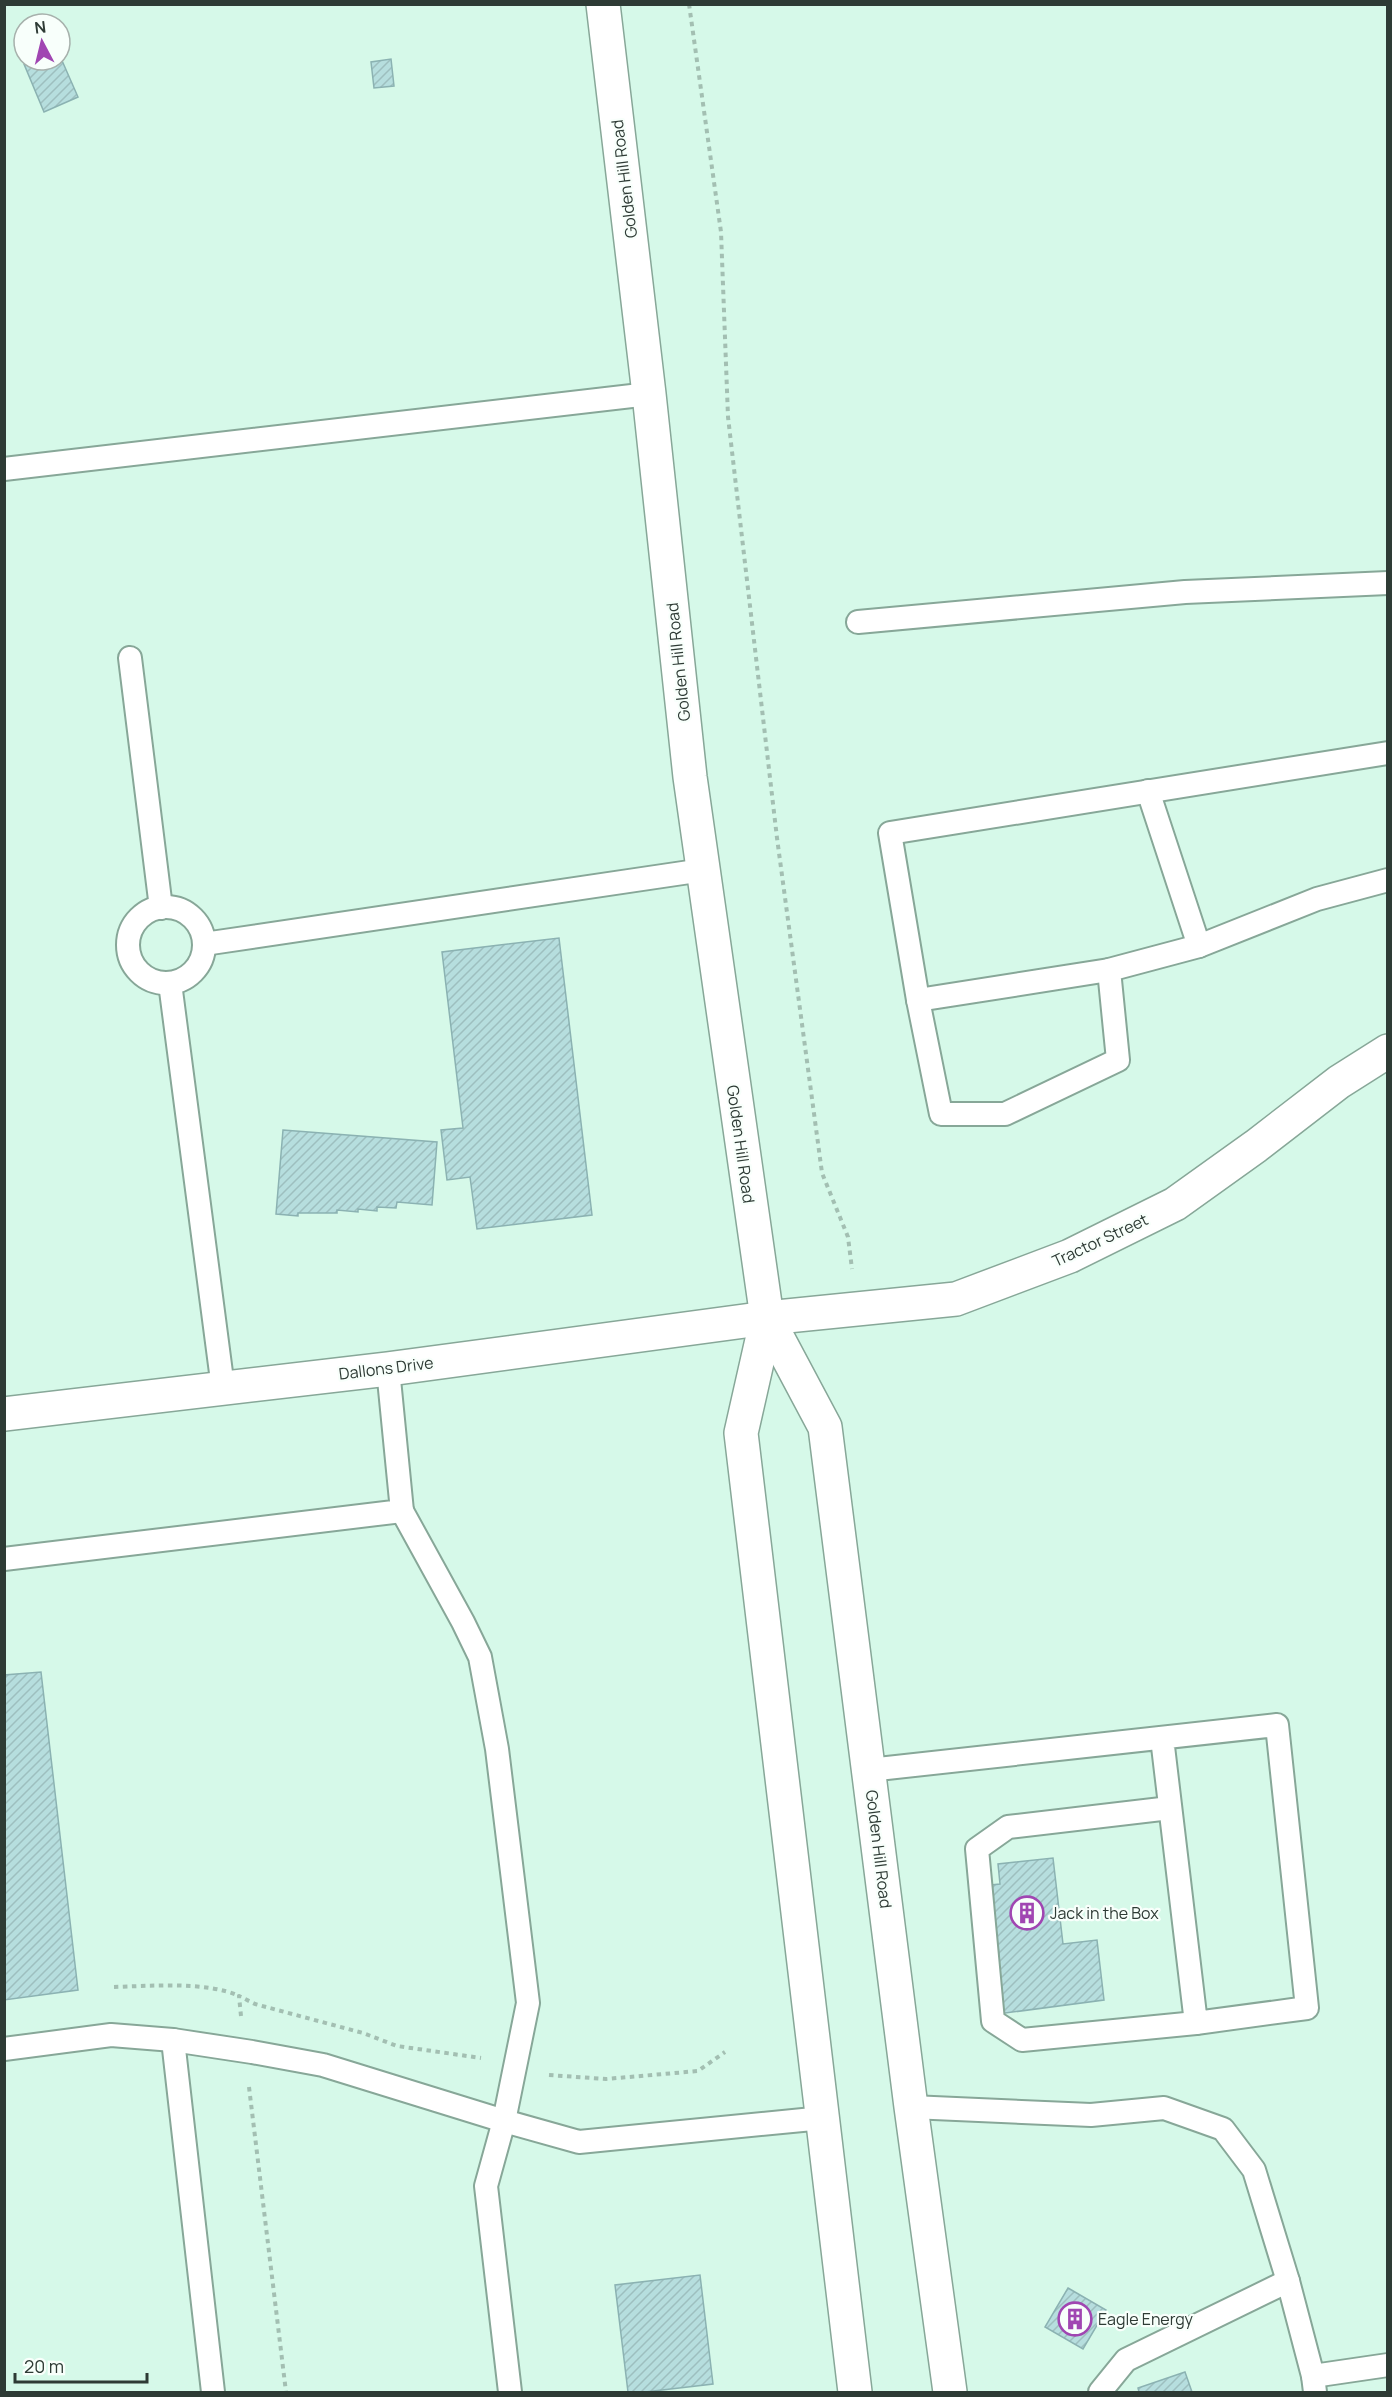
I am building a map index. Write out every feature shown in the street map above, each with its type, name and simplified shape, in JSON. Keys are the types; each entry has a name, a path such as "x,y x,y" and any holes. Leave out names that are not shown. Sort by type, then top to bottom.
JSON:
{"street":[{"name":"Golden Hill Road","path":"603,4 649,394 688,765 767,1318 825,1427 911,2108 950,2392"},
{"name":"Tractor Street","path":"767,1318 956,1299 1071,1256 1175,1204 1256,1146 1339,1082 1388,1051"},
{"name":"Golden Hill Road","path":"767,1318 741,1433 855,2392"},
{"name":"Dallons Drive","path":"4,1414 388,1369 767,1318"}],"lane":[{"path":"4,469 649,394"},
{"path":"858,622 1185,592 1388,583"},
{"path":"130,658 161,908"},
{"path":"1109,970 1118,1060 1005,1114 941,1114 918,1000 891,833 1388,753"},
{"path":"1148,791 1199,946"},
{"path":"204,944 703,870"},
{"path":"918,1000 1109,970 1199,946 1317,899 1388,880"},
{"path":"173,908 190,916 202,931 204,944 203,957 196,968 187,977 171,983 150,980 140,973 132,963 128,939 136,923 149,911 173,908"},
{"path":"171,983 223,1388"},
{"path":"388,1369 402,1511 476,1648 489,1697 528,2003 504,2121 486,2186 510,2392"},
{"path":"4,1559 402,1511"},
{"path":"869,1770 1277,1725 1307,2008 1196,2023 1022,2040 993,2021 977,1849 1008,1827 1170,1808"},
{"path":"1162,1738 1196,2023"},
{"path":"4,2049 111,2035 173,2040 323,2065 579,2142 823,2118"},
{"path":"173,2040 213,2392"},
{"path":"911,2108 1091,2115 1164,2108 1223,2129 1254,2170 1288,2281 1314,2384 1388,2366"},
{"path":"1100,2392 1126,2360 1288,2281"}],"path":[{"path":"689,4 721,232 728,417 777,838 822,1173 848,1237 857,1309"},
{"path":"114,1987 164,1985 226,1989 239,1996"}],"building":[{"path":"391,59 394,86 374,88 371,62"},
{"path":"27,72 67,72 78,97 44,112"},
{"path":"559,938 592,1215 477,1229 470,1177 447,1180 441,1130 463,1128 442,952"},
{"path":"283,1130 437,1142 432,1205 397,1202 396,1208 377,1207 377,1211 337,1210 337,1213 298,1213 298,1216 276,1214"},
{"path":"41,1672 78,1990 4,2000 4,1675"},
{"name":"Jack in the Box","path":"1053,1858 1063,1944 1097,1940 1104,2000 998,2014 991,1956 999,1955 991,1885 1000,1884 998,1864"},
{"path":"700,2275 713,2384 628,2392 615,2285"},
{"name":"Eagle Energy","path":"1068,2288 1106,2310 1083,2349 1045,2327"},
{"path":"1185,2372 1192,2392 1139,2392 1138,2388"}],"place":[{"name":"Jack in the Box","path":"1027,1913"},
{"name":"Eagle Energy","path":"1075,2319"}]}
